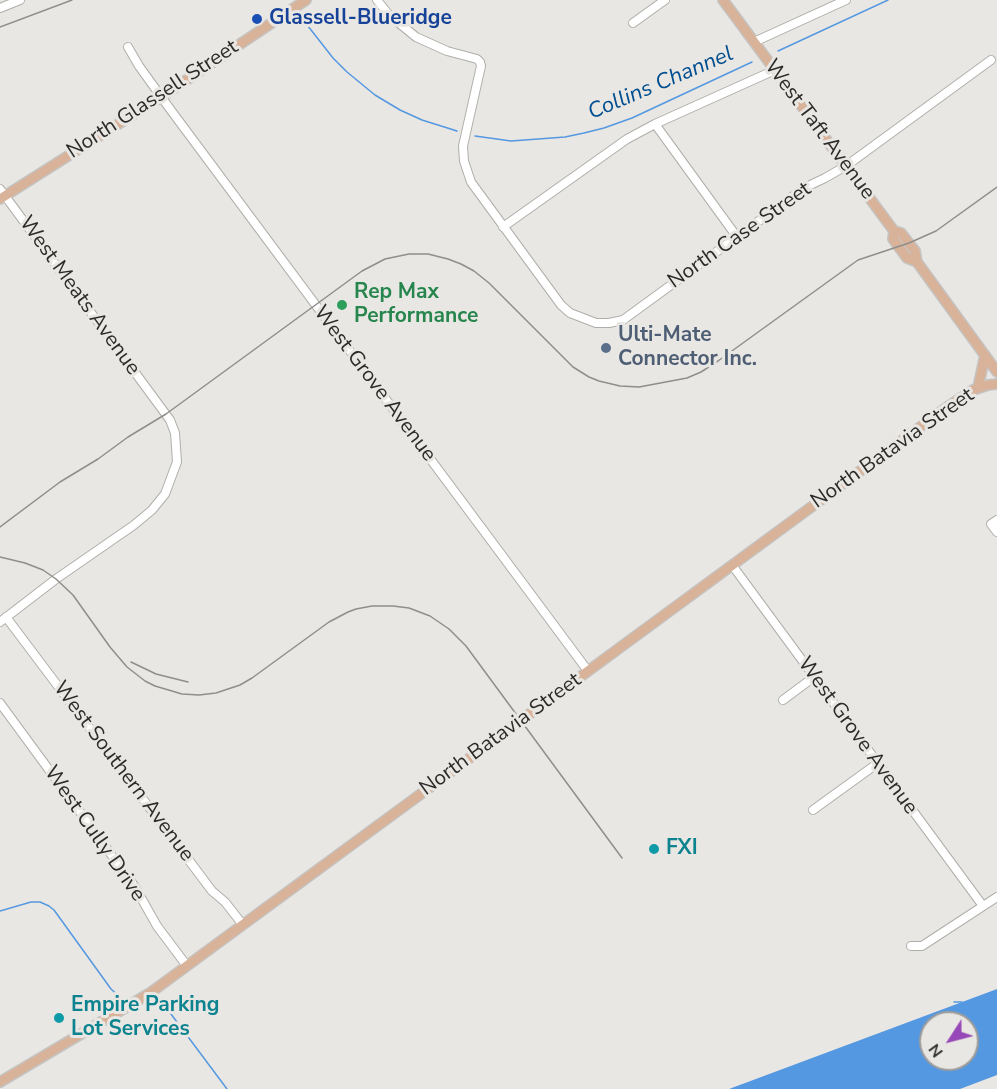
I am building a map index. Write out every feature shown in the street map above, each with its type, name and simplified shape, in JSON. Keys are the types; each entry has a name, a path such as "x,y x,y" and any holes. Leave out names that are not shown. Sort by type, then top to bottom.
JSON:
{"main road":[{"name":"North Glassell Street","path":"2,194 161,97 306,0"},
{"name":"West Taft Avenue","path":"723,0 894,231 893,239 907,258 917,262 997,372"},
{"path":"978,388 985,355"},
{"name":"North Batavia Street","path":"0,1082 145,996 946,408 969,392 997,384"}],"street":[{"path":"0,8 20,0"},
{"path":"377,0 388,15 416,37 480,62 463,146 464,161 471,182 504,227 627,139 775,70"},
{"path":"633,23 665,0"},
{"path":"754,42 846,0"},
{"name":"West Grove Avenue","path":"128,47 161,97 588,671"},
{"name":"North Case Street","path":"504,227 543,282 570,313 596,323 622,320 804,188 846,166 992,60"},
{"path":"655,124 737,237"},
{"name":"West Meats Avenue","path":"2,194 170,420 175,433 177,462 165,494 152,510 3,619"},
{"path":"994,522 997,532"},
{"name":"West Grove Avenue","path":"732,565 983,906"},
{"name":"West Southern Avenue","path":"3,619 212,891 225,902 243,925"},
{"path":"783,700 814,677"},
{"name":"West Cully Drive","path":"0,703 135,887 157,926 187,966"},
{"path":"813,810 878,763"},
{"path":"911,946 922,946 997,897"}],"water":[{"path":"997,989 997,1075 960,1089 729,1089 919,1018 919,1071 979,1071 979,1011 938,1011"}],"waterway":[{"name":"Collins Channel","path":"778,51 888,0"},
{"name":"Collins Channel","path":"304,21 333,58 375,95 422,120 457,131"},
{"name":"Collins Channel","path":"475,136 511,141 565,137 604,128 632,118 752,62"},
{"path":"0,911 31,902 40,902 49,906 111,989 120,997"},
{"path":"158,1001 165,1006 227,1089"},
{"path":"954,1002 962,1002"}],"railway":[{"path":"0,27 72,0"},
{"path":"0,527 60,482 166,414 362,271 385,259 409,254 428,254 461,264 489,283 573,367 599,381 620,386 639,387 687,378 701,372 858,260 909,243 936,231 997,187"},
{"path":"0,557 43,570 56,579 73,595 127,667 155,686 182,694 216,693 240,685 329,622 356,609 393,606 409,608 430,616 449,629 466,646 622,858"},
{"path":"131,662 156,674 188,682"}],"place":[{"name":"Glassell-Blueridge","path":"257,19"},
{"name":"Rep Max Performance","path":"342,305"},
{"name":"Ulti-Mate Connector Inc.","path":"606,348"},
{"name":"FXI","path":"654,849"},
{"name":"Empire Parking Lot Services","path":"59,1018"}]}
